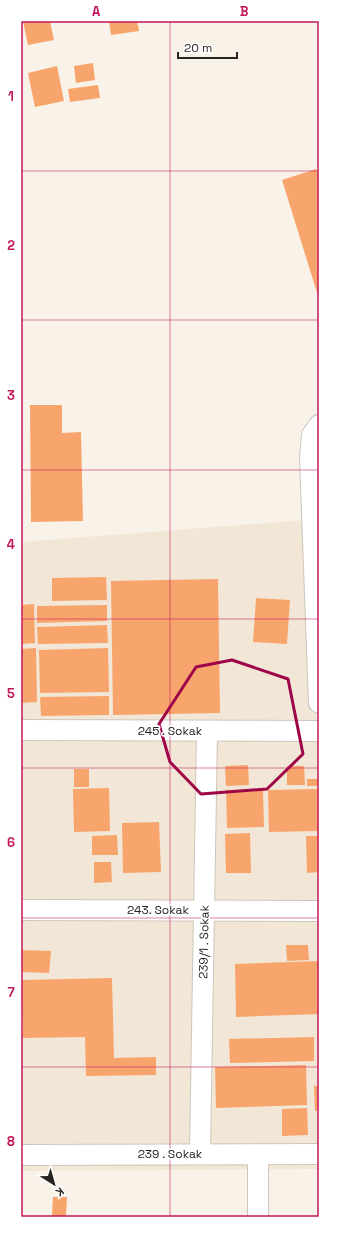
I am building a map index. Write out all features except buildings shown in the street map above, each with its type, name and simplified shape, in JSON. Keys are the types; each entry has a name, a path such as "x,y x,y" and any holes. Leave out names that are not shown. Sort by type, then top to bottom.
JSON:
{"street":[{"path":"319,425 312,434 310,458 319,703"},
{"name":"245 . Sokak","path":"21,730 319,731"},
{"name":"239/1 . Sokak","path":"200,1154 207,731"},
{"name":"243. Sokak","path":"21,910 319,911"},
{"name":"239 . Sokak","path":"21,1155 319,1154"},
{"path":"258,1155 258,1217"}],"highlighted area":[{"path":"232,660 288,679 303,754 267,789 201,794 170,762 159,724 196,667"}],"shaded area":[{"path":"319,519 319,1169 21,1171 21,542"}]}
